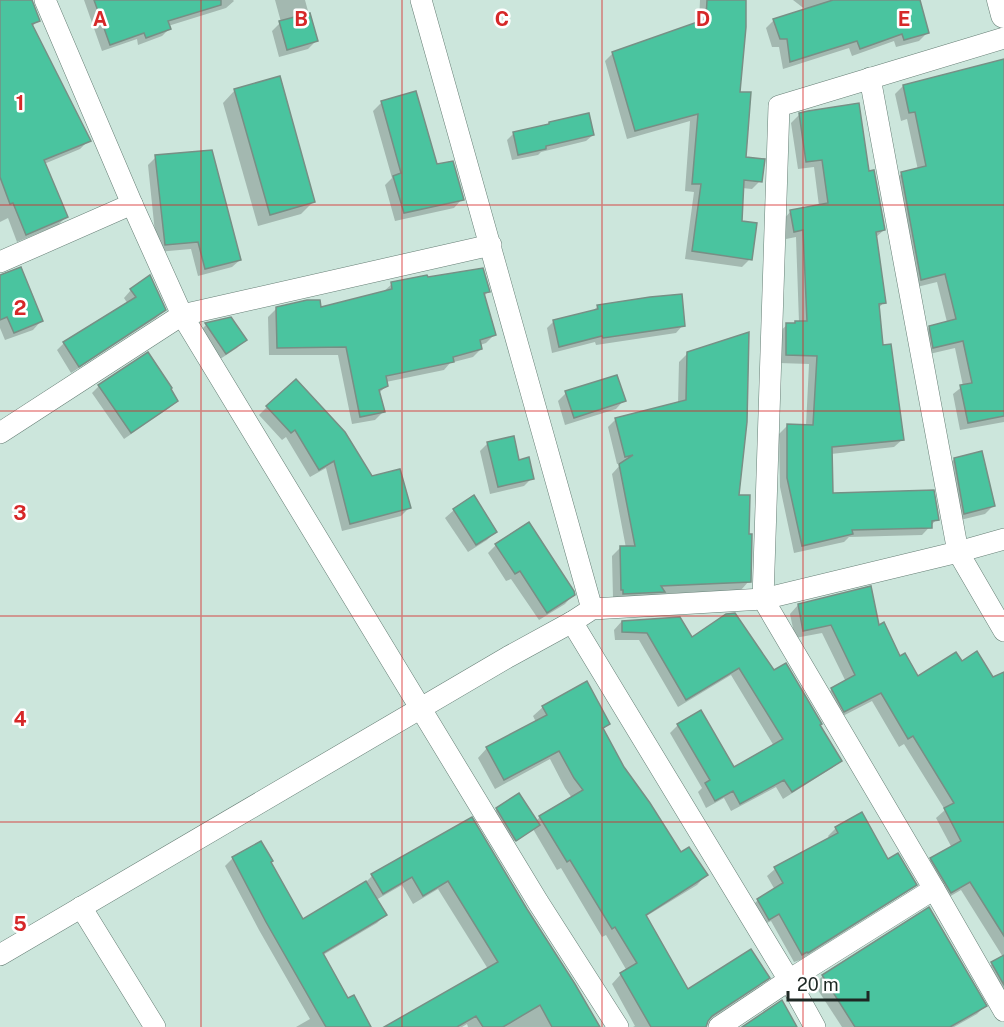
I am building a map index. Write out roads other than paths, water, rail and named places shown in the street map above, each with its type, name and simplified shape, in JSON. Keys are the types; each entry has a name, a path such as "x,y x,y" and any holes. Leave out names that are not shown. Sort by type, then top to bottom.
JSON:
{"street":[{"path":"45,0 182,315 538,902 618,1027"},
{"path":"421,0 592,609"},
{"path":"1000,0 1004,15"},
{"path":"1004,38 779,105 763,599 1004,1011"},
{"path":"870,78 958,552 1004,631"},
{"path":"0,262 132,204"},
{"path":"0,433 182,315 491,245"},
{"path":"0,955 592,609 763,599 1004,539"},
{"path":"572,622 789,980 815,1027"},
{"path":"719,1027 934,889"},
{"path":"81,907 155,1027"}]}
